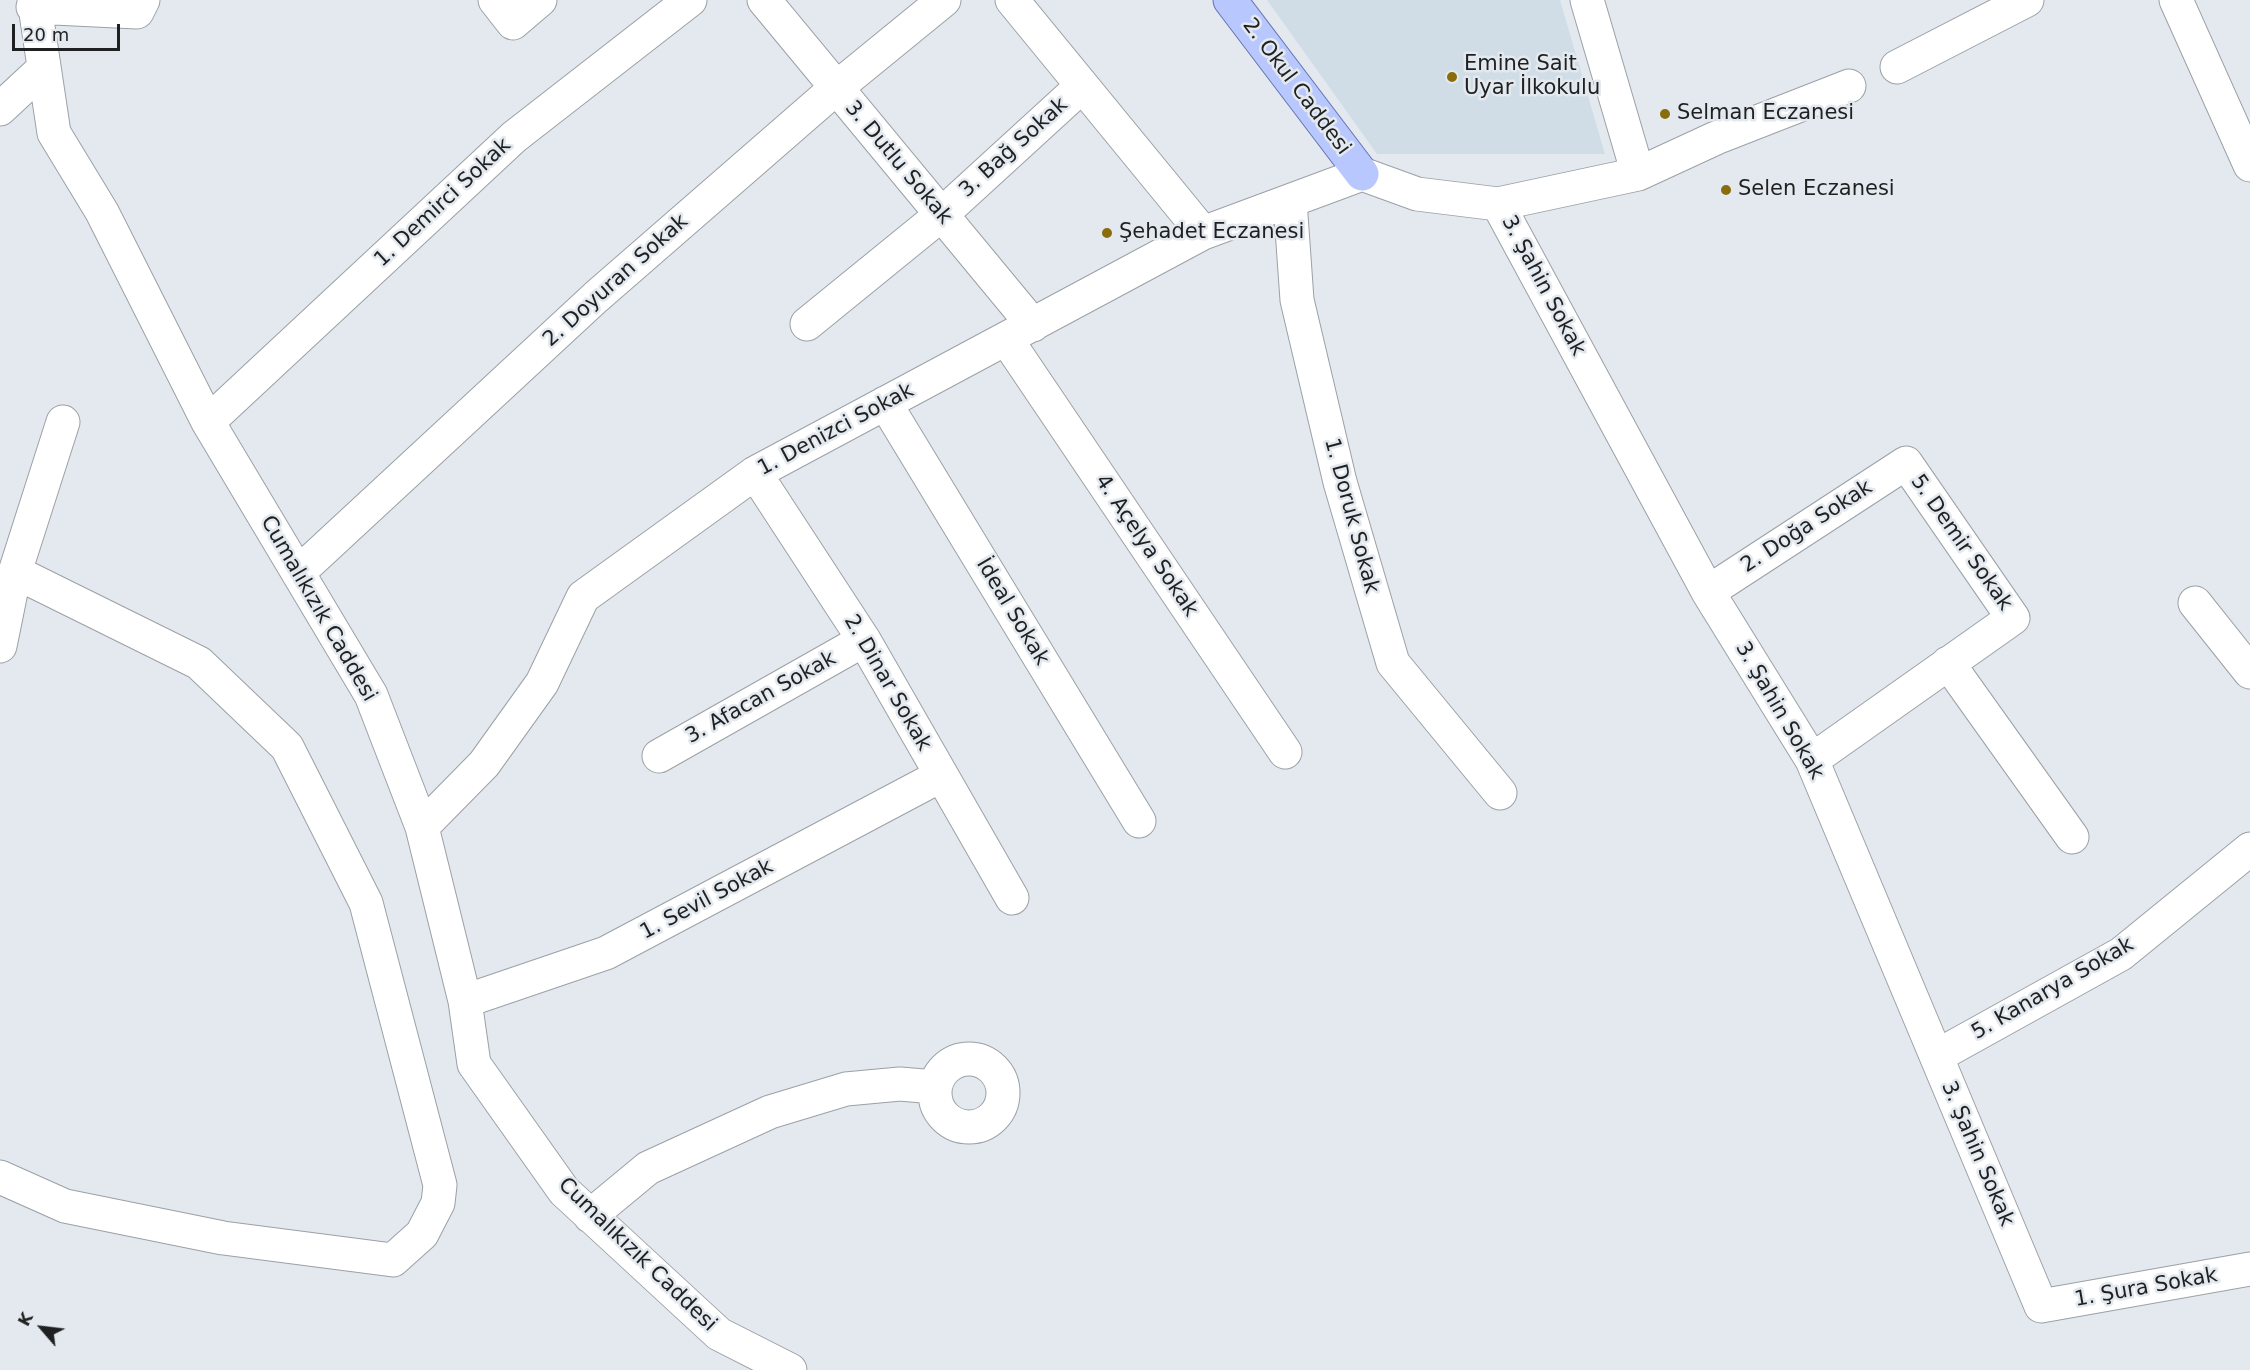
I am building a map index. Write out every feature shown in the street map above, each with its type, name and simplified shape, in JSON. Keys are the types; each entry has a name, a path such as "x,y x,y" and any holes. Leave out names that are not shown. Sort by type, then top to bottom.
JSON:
{"main road":[{"name":"2. Okul Caddesi","path":"1230,0 1362,174"}],"street":[{"path":"33,4 137,12 143,0"},
{"path":"504,11 540,0"},
{"name":"1. Demirci Sokak","path":"208,422 514,137 690,0"},
{"name":"3. Dutlu Sokak","path":"764,0 941,215 1020,333"},
{"name":"2. Doyuran Sokak","path":"298,573 596,297 836,89 944,0"},
{"path":"1012,0 1203,233"},
{"path":"1587,0 1638,174"},
{"path":"1897,67 2027,0"},
{"path":"2176,0 2250,165"},
{"name":"Cumalıkızık Caddesi","path":"33,4 54,133 102,212 208,422 371,695 422,827 465,1001 474,1064 564,1191 719,1334 790,1370"},
{"path":"0,108 44,69"},
{"name":"3. Bağ Sokak","path":"807,324 941,215 1082,86"},
{"path":"1362,174 1417,194 1498,204 1638,174 1716,138 1849,86"},
{"name":"1. Denizci Sokak","path":"422,827 484,764 542,683 583,597 755,473 1203,233 1362,174"},
{"name":"1. Doruk Sokak","path":"1290,201 1297,300 1340,483 1393,663 1500,793"},
{"name":"3. Şahin Sokak","path":"1498,204 1708,592 1812,760 2041,1306"},
{"name":"4. Açelya Sokak","path":"1020,333 1284,752"},
{"name":"İdeal Sokak","path":"885,403 1139,821"},
{"path":"0,646 15,572 63,422"},
{"name":"2. Doğa Sokak","path":"1708,592 1906,463"},
{"name":"5. Demir Sokak","path":"1812,760 2013,618 1906,463"},
{"name":"2. Dinar Sokak","path":"755,473 864,640 940,776 1012,897"},
{"path":"0,1177 65,1206 224,1238 393,1260 422,1234 432,1219 440,1185 366,903 286,747 199,663 15,572"},
{"path":"2195,603 2250,672"},
{"name":"3. Afacan Sokak","path":"658,756 864,640"},
{"path":"1948,663 2072,837"},
{"name":"1. Sevil Sokak","path":"465,1001 606,954 940,776"},
{"name":"5. Kanarya Sokak","path":"1937,1056 2121,954 2250,849"},
{"path":"590,1216 648,1167 770,1112 846,1089 900,1084 935,1088"},
{"name":"1. Şura Sokak","path":"2041,1306 2250,1269"}],"shaded area":[{"name":"Emine Sait Uyar İlkokulu","path":"1267,0 1560,0 1605,154 1377,154"}],"place":[{"name":"Emine Sait Uyar İlkokulu","path":"1452,77"},
{"name":"Selman Eczanesi","path":"1665,114"},
{"name":"Selen Eczanesi","path":"1726,190"},
{"name":"Şehadet Eczanesi","path":"1107,233"}]}
